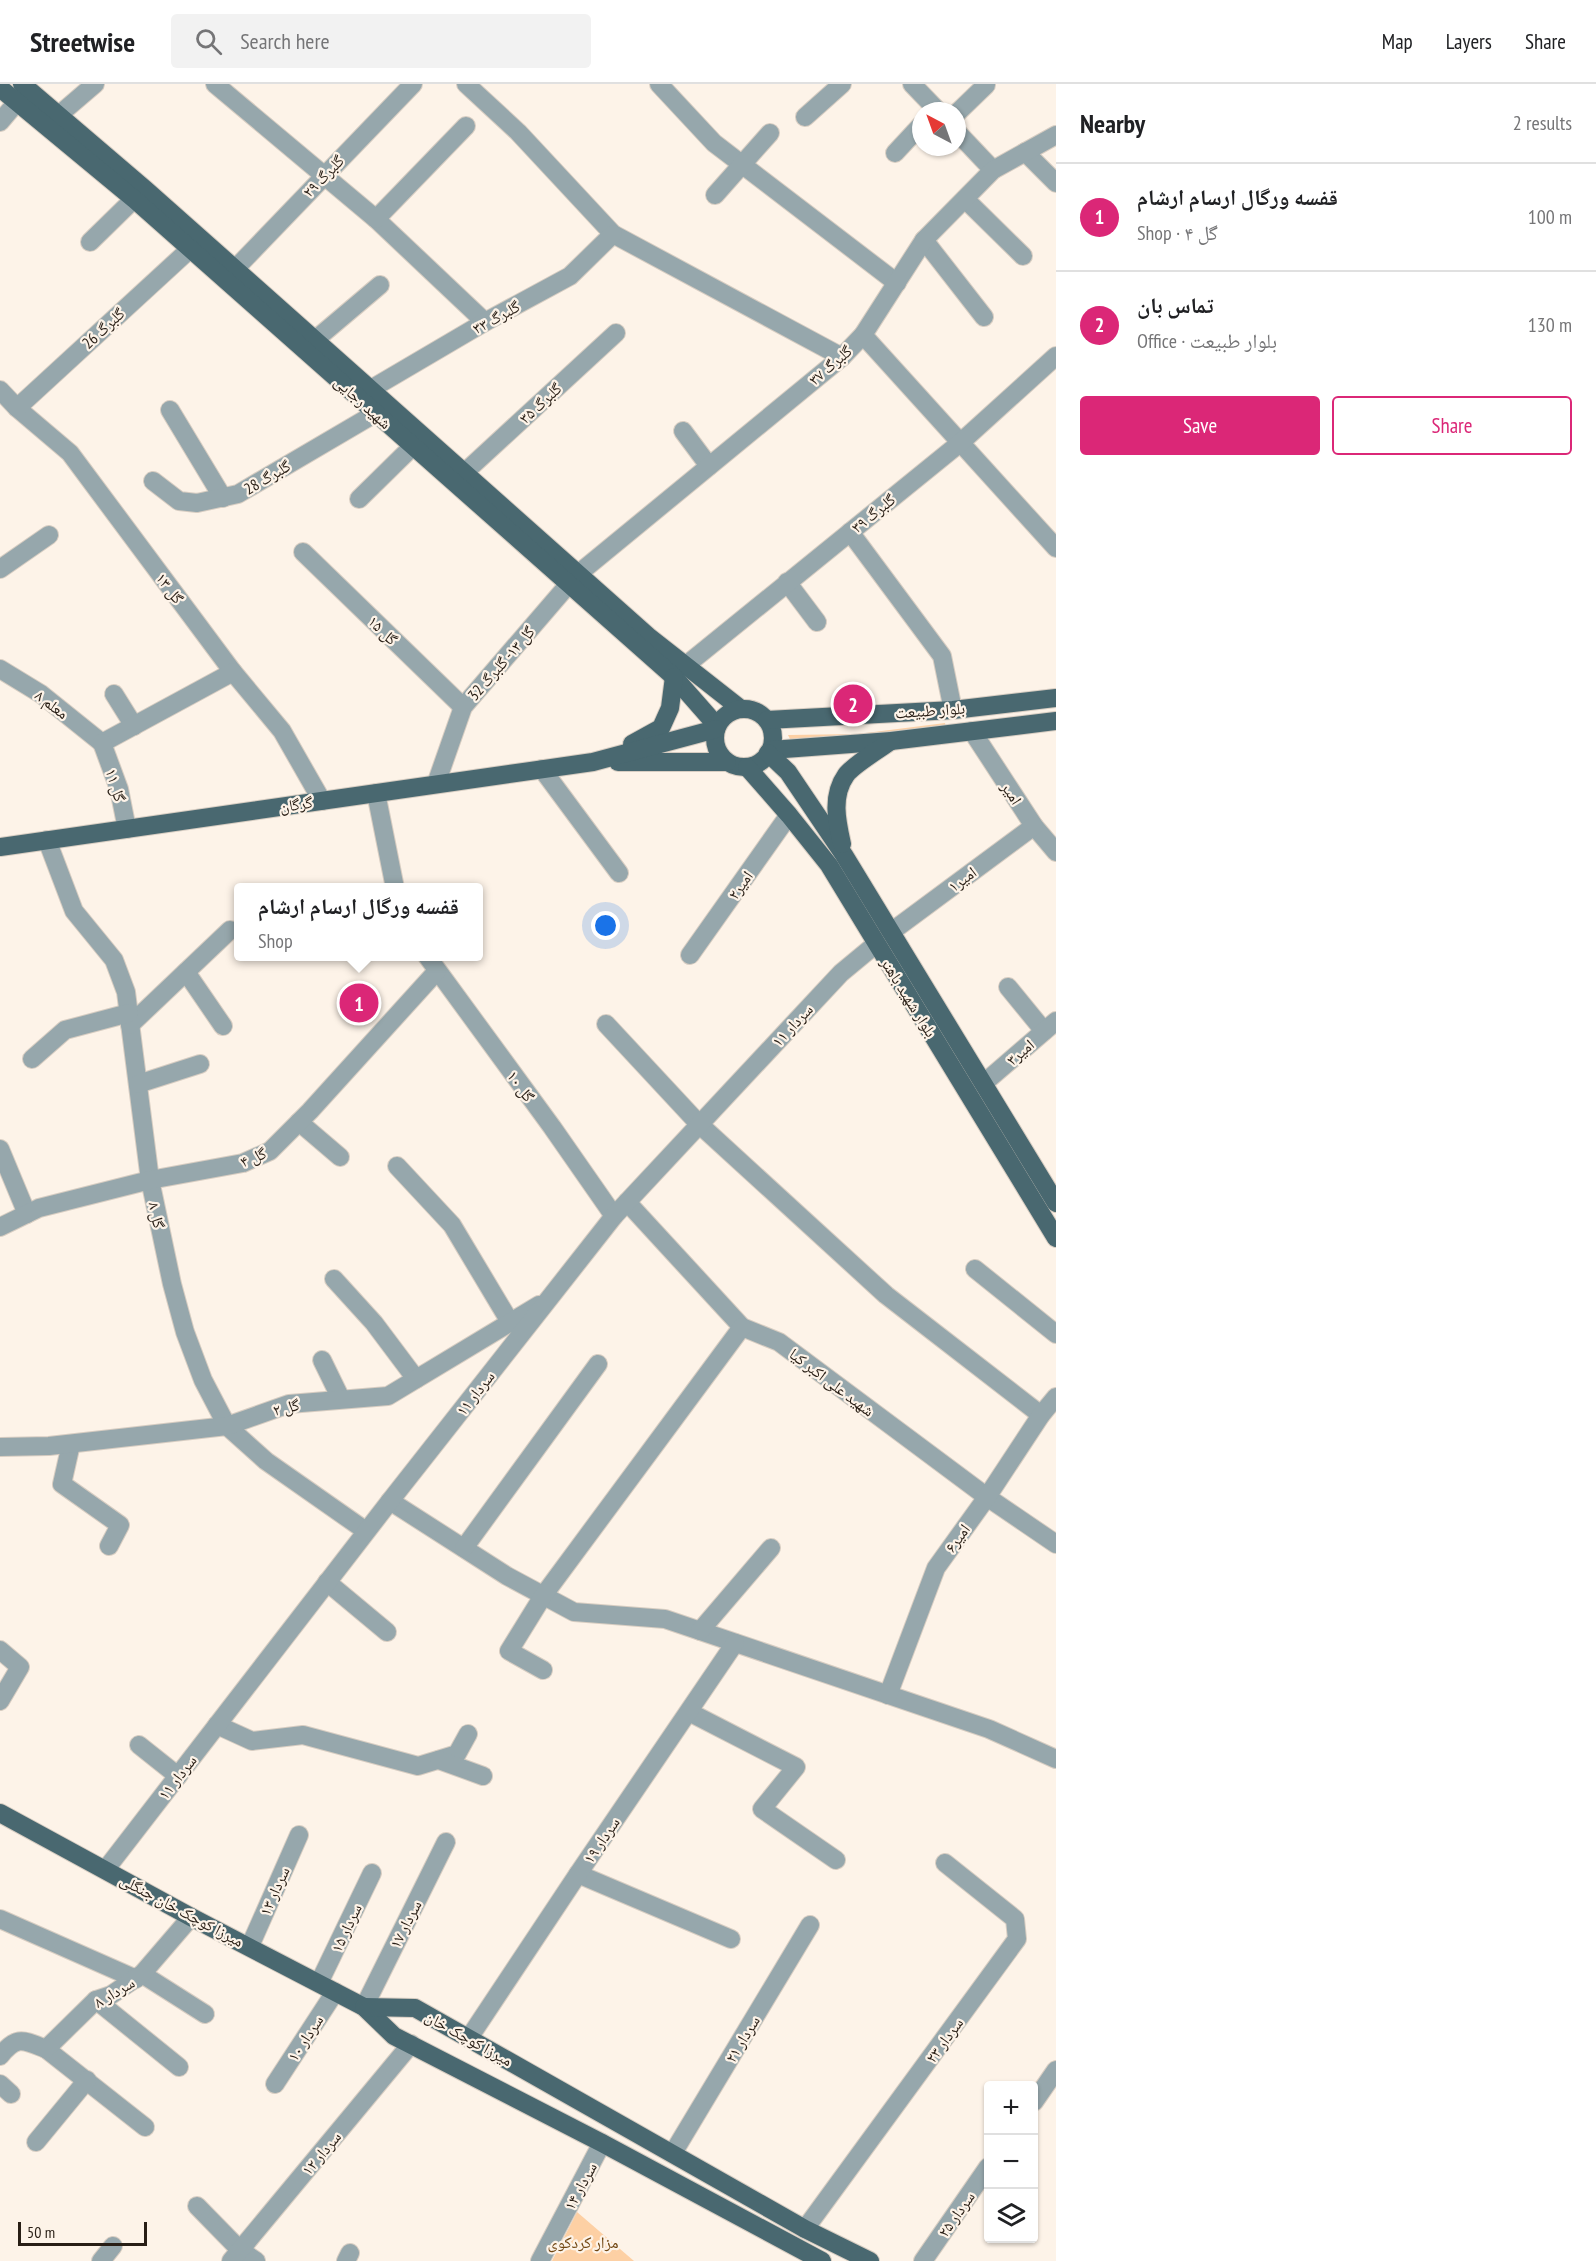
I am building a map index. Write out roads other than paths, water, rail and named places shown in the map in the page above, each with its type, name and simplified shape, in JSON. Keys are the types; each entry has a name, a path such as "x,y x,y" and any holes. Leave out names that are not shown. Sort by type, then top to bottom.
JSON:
{"main road":[{"name":"شهید رجایی","path":"0,88 20,93 60,114 464,473 573,579"},
{"name":"شهید رجایی","path":"20,93 134,200 413,446 680,671 741,709"},
{"name":"شهید رجایی","path":"680,671 716,727"},
{"path":"592,762 661,728 670,708 680,671"},
{"name":"بلوار طبیعت","path":"767,720 953,710 1056,698"},
{"path":"741,709 751,709 760,713 767,720 772,730 773,740 769,752 757,764 736,767 720,755 715,746 716,727 723,717 741,709"},
{"name":"بلوار طبیعت","path":"769,752 891,741 1056,721"},
{"path":"592,762 716,727"},
{"path":"844,855 835,813 838,794 846,775 891,741"},
{"name":"بلوار شهید باهنر","path":"769,752 788,772 844,855 1056,1203"},
{"path":"592,762 727,762"},
{"name":"گرگان","path":"0,846 592,762"},
{"name":"بلوار شهید باهنر","path":"747,767 789,814 828,865 1056,1238"},
{"name":"میرزا کوچک خان جنگلی","path":"0,1813 191,1917 364,2007"},
{"name":"میرزا کوچک خان","path":"364,2007 415,2008 806,2229 870,2261"},
{"name":"میرزا کوچک خان","path":"364,2007 394,2036 602,2143 822,2261"},
{"path":"530,2106 541,2079"}],"street":[{"path":"60,114 95,84"},
{"path":"215,84 376,219 485,322"},
{"name":"گلبرگ ۲۹","path":"235,269 413,84"},
{"path":"466,84 518,132 613,234 842,357"},
{"path":"659,84 714,143 897,283"},
{"path":"805,117 842,84"},
{"path":"912,84 929,102"},
{"path":"966,104 986,85"},
{"path":"0,122 20,93"},
{"path":"376,219 466,126"},
{"path":"715,195 770,133"},
{"path":"895,153 912,135"},
{"name":"گلبرگ ۳۷","path":"573,579 842,357 863,335 924,240 993,170 1056,135"},
{"path":"966,142 993,170"},
{"path":"1025,152 1056,183"},
{"path":"965,199 1023,256"},
{"path":"90,242 134,200"},
{"name":"گلبرگ ۳۳","path":"371,389 485,322 570,276 613,234"},
{"path":"924,240 984,317"},
{"name":"گلبرگ 26","path":"17,408 190,249"},
{"path":"315,340 380,285"},
{"name":"گلبرگ ۳۵","path":"464,473 616,333"},
{"path":"863,335 1056,548"},
{"name":"گلبرگ ۳۹","path":"680,671 960,443 1056,356"},
{"name":"گل ۱۳","path":"0,390 17,408 70,453 233,672 282,731 322,801"},
{"path":"170,410 223,498"},
{"name":"گلبرگ 28","path":"153,481 179,501 197,503 238,494 376,413"},
{"path":"683,431 710,466"},
{"path":"359,499 413,446"},
{"path":"850,532 942,656 953,710"},
{"path":"0,569 49,535"},
{"name":"گل ۱۵","path":"303,552 463,707"},
{"name":"گل ۱۳- گلبرگ 32","path":"436,784 463,707 573,579"},
{"path":"788,582 817,622"},
{"name":"معلم ۸","path":"0,669 41,694 102,743"},
{"path":"102,743 233,672"},
{"path":"114,694 134,726"},
{"name":"امیر","path":"972,731 1034,826 1056,852"},
{"name":"گل ۱۱","path":"102,743 119,789 127,829"},
{"path":"542,769 619,873"},
{"path":"376,793 394,883"},
{"name":"امیر۲","path":"690,955 789,814"},
{"name":"امیر۱","path":"891,932 1034,826"},
{"name":"گل ۸","path":"47,840 74,911 114,960 126,992 150,1180 172,1284 185,1332 203,1380 226,1426 266,1461 366,1531"},
{"path":"32,1059 65,1030 130,1019 186,972 230,930"},
{"name":"سردار ۱۱","path":"106,1869 366,1531 614,1216 841,973 876,944"},
{"name":"گل ۴","path":"0,1227 39,1208 150,1180 243,1164 270,1151 299,1122 432,964"},
{"name":"گل ۱۰","path":"432,964 552,1127 614,1216"},
{"path":"186,972 223,1026"},
{"path":"1008,987 1050,1026"},
{"path":"606,1024 699,1124 886,1296 1041,1415"},
{"name":"امیر۳","path":"984,1083 1050,1026"},
{"path":"138,1084 200,1064"},
{"path":"299,1122 340,1157"},
{"path":"0,1149 27,1214"},
{"path":"397,1166 452,1226 510,1322"},
{"name":"شهید علی اکبر کیا","path":"627,1202 742,1327 778,1342 987,1497 1056,1544"},
{"path":"975,1269 1056,1334"},
{"path":"334,1279 374,1323 416,1379"},
{"name":"گل ۲","path":"1,1443 49,1446 226,1426 290,1404 388,1396 548,1299"},
{"path":"543,1670 509,1651 543,1596 742,1327"},
{"path":"322,1360 341,1399"},
{"path":"464,1548 598,1364"},
{"name":"امیر۶","path":"888,1695 936,1569 1041,1415 1056,1397"},
{"path":"71,1444 62,1484 120,1525 109,1546"},
{"path":"390,1501 507,1576 574,1612 665,1619 988,1729 1056,1759"},
{"path":"700,1631 771,1548"},
{"path":"327,1582 387,1632"},
{"name":"سردار ۱۹","path":"469,2038 735,1643"},
{"path":"0,1650 20,1667 0,1701"},
{"path":"689,1712 796,1767 762,1809 836,1860"},
{"path":"217,1725 252,1741 303,1735 418,1766 457,1754 468,1734"},
{"path":"139,1745 178,1776"},
{"path":"439,1760 483,1776"},
{"name":"سردار ۱۳","path":"250,1946 299,1835"},
{"name":"سردار ۱۷","path":"364,2007 446,1842"},
{"name":"سردار ۲۳","path":"806,2229 1017,1939 1015,1919 945,1863"},
{"name":"سردار ۱۵","path":"327,1988 372,1873"},
{"path":"578,1874 731,1939"},
{"name":"سردار ۸","path":"46,2049 96,2000 111,1995 139,1976 191,1917"},
{"path":"0,1919 139,1976 206,2014"},
{"name":"سردار ۲۱","path":"673,2153 810,1925"},
{"name":"سردار ۱۰","path":"275,2084 327,1988"},
{"path":"96,2000 179,2067"},
{"path":"0,2056 9,2045 16,2041 24,2040 46,2049 146,2127"},
{"name":"سردار ۱۲","path":"236,2255 411,2044"},
{"path":"1038,2096 1056,2070"},
{"path":"36,2142 87,2080"},
{"name":"سردار ۱۴","path":"540,2261 602,2143"},
{"name":"سردار ۲۵","path":"923,2261 984,2173"},
{"path":"197,2206 236,2255 256,2261"},
{"path":"101,2261 113,2246"}],"place":[{"name":"تماس بان","path":"853,704"},
{"name":"قفسه ورگال ارسام ارشام","path":"359,1003"}],"park label":[{"name":"مزار کردکوی","path":"583,2242"}]}
